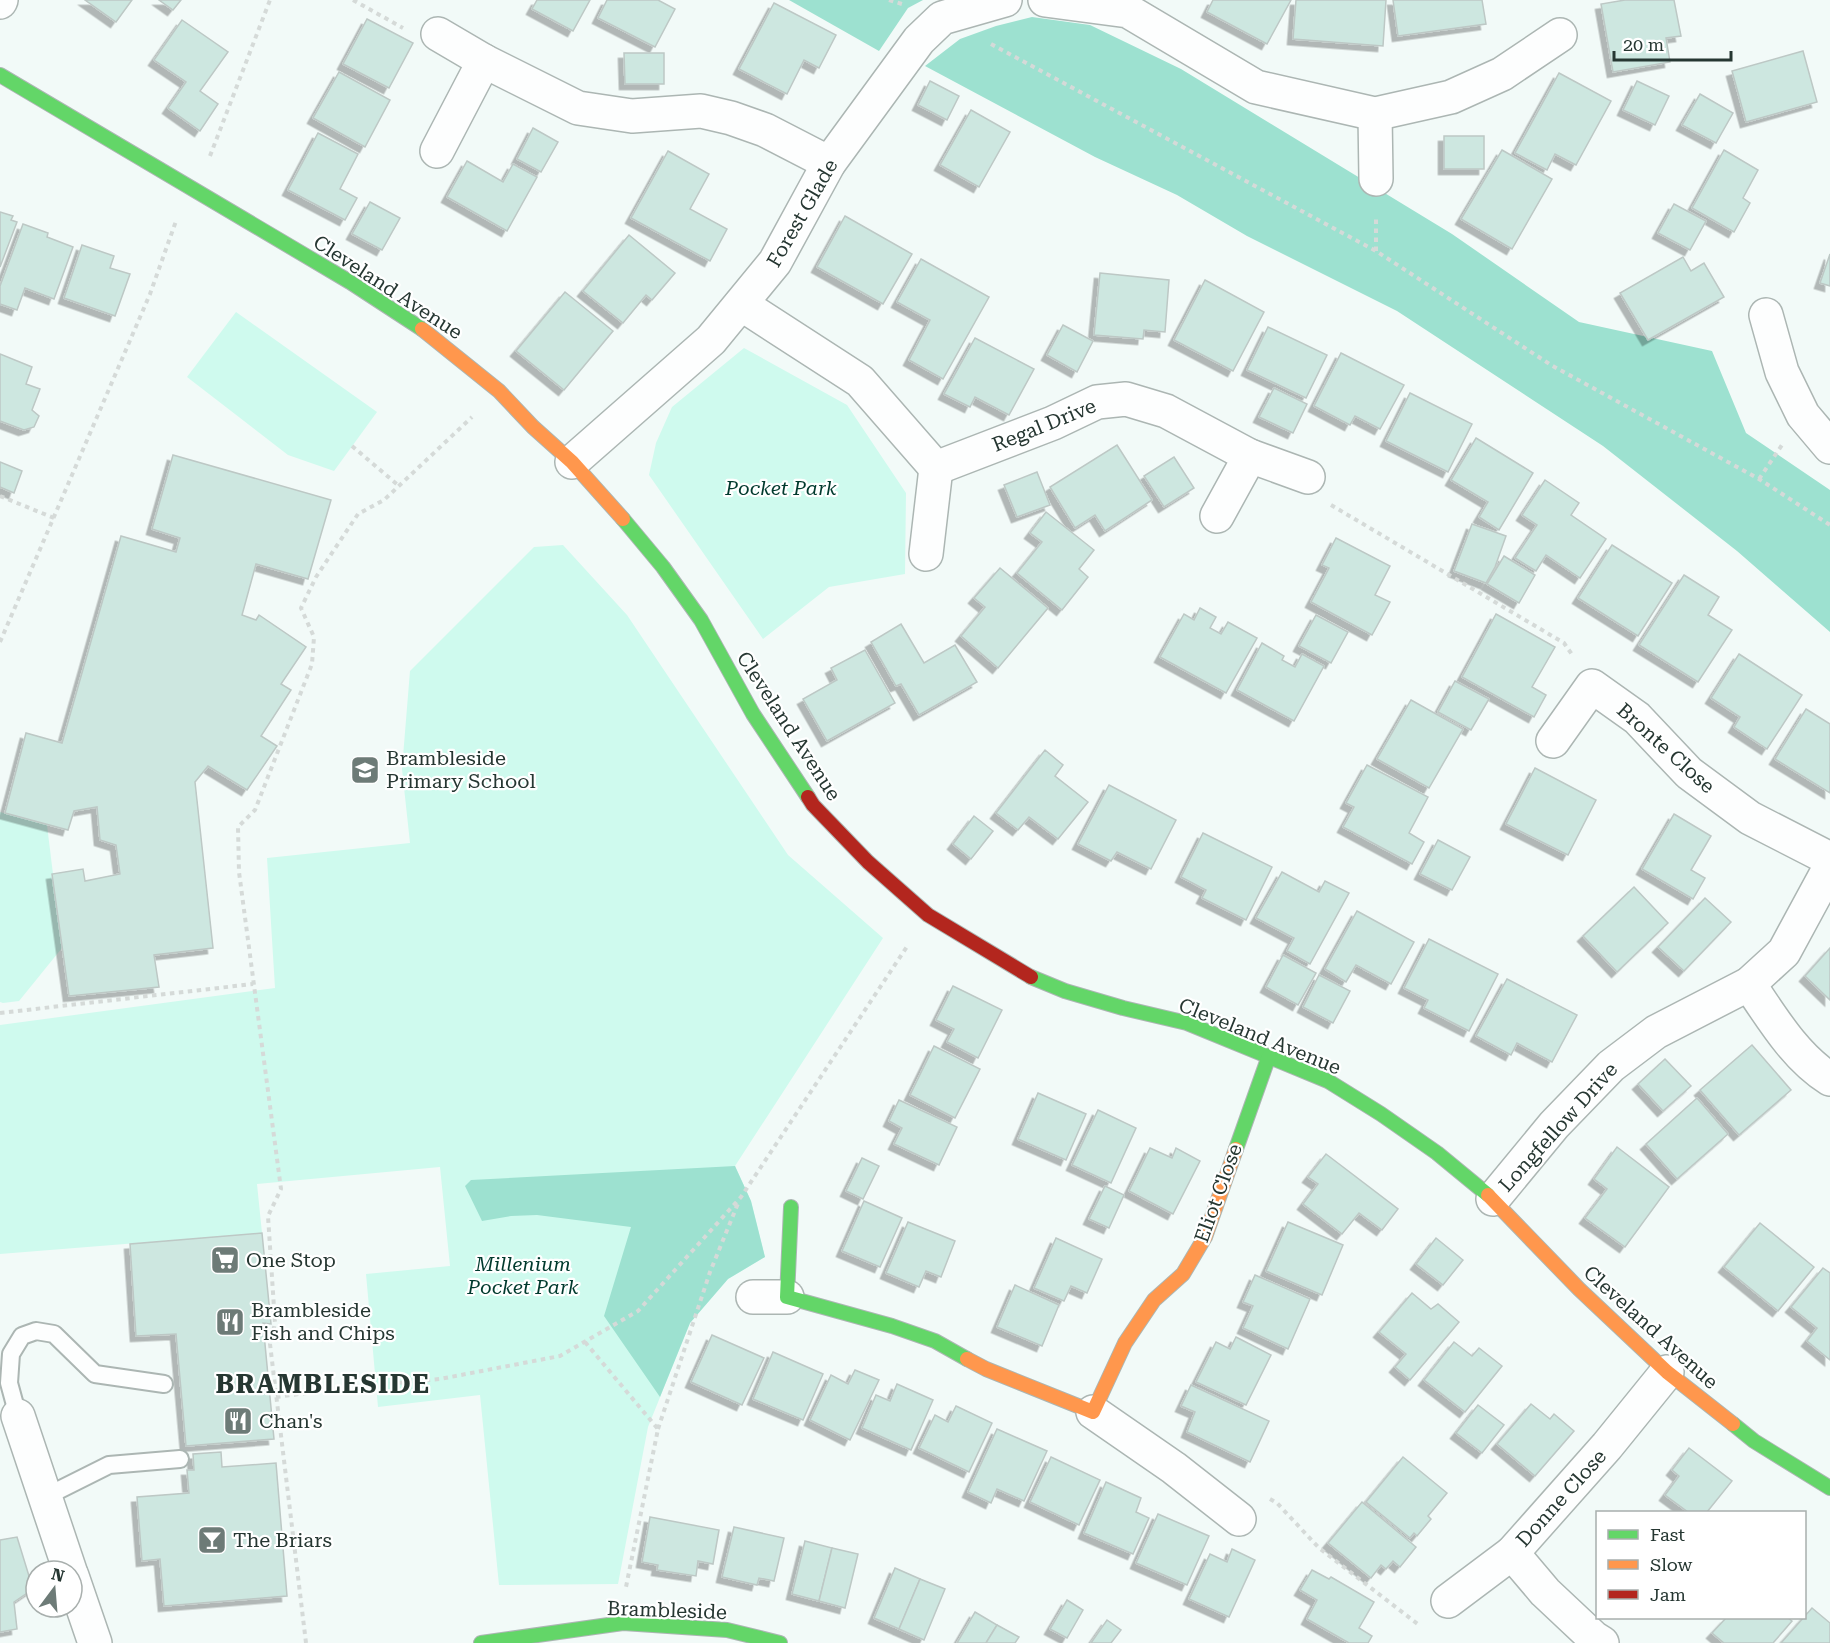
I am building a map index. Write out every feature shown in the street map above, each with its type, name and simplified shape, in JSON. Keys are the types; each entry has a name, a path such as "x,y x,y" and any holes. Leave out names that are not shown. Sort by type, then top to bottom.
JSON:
{"street":[{"name":"Forest Glade","path":"572,462 711,340 776,262 829,163 919,40 942,18 1005,0"},
{"path":"1050,0 1128,11 1256,87 1375,114 1451,97 1502,74 1560,35"},
{"path":"438,34 484,61 578,108 632,116 701,111 731,118 765,130 829,163"},
{"path":"437,151 484,61"},
{"name":"Cleveland Avenue","path":"0,75 350,282 432,336 499,391 533,427 572,462 663,567 701,620 753,714 813,805 868,862 928,915 1025,974 1065,991 1187,1023 1328,1081 1381,1114 1437,1153 1493,1199 1579,1289 1667,1372 1754,1441 1830,1488"},
{"path":"1375,114 1376,179"},
{"path":"741,304 860,381 936,468 927,554"},
{"path":"1766,315 1782,372 1803,416 1830,447"},
{"name":"Regal Drive","path":"936,468 1053,423 1097,402 1126,399 1166,411 1250,456 1308,477"},
{"path":"1217,516 1250,456"},
{"path":"1553,741 1592,686"},
{"name":"Bronte Close","path":"1592,686 1637,718 1689,773 1741,812 1830,859"},
{"name":"Longfellow Drive","path":"1493,1199 1554,1125 1611,1066 1656,1032 1749,984 1784,952 1830,867"},
{"path":"1749,984 1783,1034 1814,1069 1830,1079"},
{"name":"Eliot Close","path":"1094,1412 1125,1343 1154,1300 1183,1274 1204,1237 1269,1056"},
{"path":"787,1297 791,1207"},
{"path":"753,1297 787,1297 892,1326 935,1341 986,1369 1094,1412 1174,1468 1239,1518"},
{"name":"Donne Close","path":"1602,1643 1545,1592 1512,1552 1607,1446 1667,1372"},
{"path":"18,1416 66,1559"},
{"path":"1448,1601 1512,1552"},
{"path":"84,1611 95,1643"},
{"name":"Brambleside","path":"481,1643 527,1641 623,1623 727,1630 780,1643"}],"lane":[{"path":"18,1416 9,1383 11,1354 22,1336 36,1331 54,1334 95,1374 164,1384"},
{"path":"45,1497 109,1465 180,1459"}],"path":[{"path":"208,160 270,0"},
{"path":"353,0 424,40 438,34"},
{"path":"942,18 1376,251 1551,365 1759,479 1830,525"},
{"path":"0,642 150,294 178,216"},
{"path":"306,1643 270,1344 274,1323 268,1216 281,1189 239,872 238,827 255,810 312,664 314,637 301,608 316,577 358,514 384,500 458,429"},
{"path":"352,446 399,486"},
{"path":"1759,479 1779,450"},
{"path":"1308,477 1320,498 1564,643 1592,686"},
{"path":"0,496 54,518"},
{"path":"354,1387 440,1379 560,1356 638,1311 741,1197 928,915"},
{"path":"0,1013 253,984"},
{"path":"623,1623 624,1600 658,1430 710,1272 741,1197"},
{"path":"585,1342 658,1430"},
{"path":"276,1397 307,1393"},
{"path":"1268,1498 1277,1503 1319,1548 1420,1626"}],"green space":[{"path":"789,0 923,0 908,8 879,51"},
{"path":"1032,17 1090,25 1181,69 1452,234 1579,322 1712,351 1746,433 1830,490 1830,632 1737,551 1603,446 1397,311 1247,236 1177,195 1095,157 925,66 960,39 996,26"},
{"path":"236,312 377,412 334,471 288,455 187,377"},
{"name":"Pocket Park","path":"744,348 847,405 906,493 905,574 829,587 763,639 649,475 656,443 672,407"},
{"name":"Millenium Pocket Park","path":"563,545 627,615 788,855 883,938 735,1166 751,1201 765,1257 728,1279 690,1323 648,1427 618,1584 499,1585 480,1395 378,1407 366,1274 450,1266 440,1167 257,1184 262,1233 0,1254 0,1025 275,988 267,858 410,843 402,769 410,671 534,547"},
{"path":"0,812 47,825 62,948 19,1001 3,1003 0,1002"},
{"path":"735,1166 751,1201 765,1257 728,1279 690,1323 660,1397 604,1316 631,1227 537,1215 511,1216 482,1221 465,1186 471,1180"}],"building":[{"path":"85,0 132,0 116,22"},
{"path":"159,0 181,0 173,10"},
{"path":"537,0 590,0 573,31 532,9"},
{"path":"607,0 658,0 675,9 655,47 598,18"},
{"path":"1213,0 1291,0 1267,44 1207,12"},
{"path":"1296,0 1386,0 1383,46 1293,39"},
{"path":"1393,0 1482,0 1486,24 1398,36"},
{"path":"1625,0 1674,0 1681,36 1666,38 1670,62 1613,72 1601,4"},
{"path":"774,3 836,35 819,68 804,60 787,94 739,69"},
{"path":"367,19 413,43 389,88 343,64"},
{"path":"182,20 228,52 200,91 218,104 200,131 168,108 186,82 154,60"},
{"path":"1803,51 1817,102 1746,122 1732,71"},
{"path":"624,53 664,53 664,84 625,84"},
{"path":"339,72 390,100 365,147 313,118"},
{"path":"1559,73 1611,101 1576,165 1555,154 1547,170 1515,153"},
{"path":"930,81 959,96 947,120 918,105"},
{"path":"1637,81 1669,96 1655,125 1623,110"},
{"path":"1700,94 1733,113 1716,143 1682,125"},
{"path":"971,110 1010,132 979,187 940,165"},
{"path":"533,128 558,142 541,172 517,159"},
{"path":"318,133 358,154 340,189 357,198 345,220 288,190"},
{"path":"1444,136 1484,136 1484,169 1444,169"},
{"path":"1502,150 1552,179 1512,249 1461,219"},
{"path":"1724,150 1758,170 1743,198 1750,203 1734,232 1692,208"},
{"path":"668,151 709,174 690,209 727,229 710,261 631,218"},
{"path":"467,161 503,182 513,164 537,177 507,231 447,197"},
{"path":"370,202 400,218 382,250 352,234"},
{"path":"1674,204 1706,221 1690,250 1658,233"},
{"path":"0,212 13,216 11,220 17,222 0,267"},
{"path":"845,216 912,254 883,304 817,267"},
{"path":"23,224 48,233 47,237 73,247 54,299 25,288 17,310 0,304 0,286"},
{"path":"629,235 675,273 652,300 646,295 623,323 583,291"},
{"path":"82,245 114,256 110,268 130,274 115,316 64,298"},
{"path":"1830,254 1830,286 1820,283"},
{"path":"1683,257 1691,271 1704,263 1724,297 1648,340 1620,293"},
{"path":"921,259 989,297 943,379 909,360 930,320 897,302"},
{"path":"1100,273 1169,280 1165,332 1144,330 1143,339 1094,335"},
{"path":"1205,280 1264,312 1233,371 1174,340"},
{"path":"565,292 613,331 564,390 516,351"},
{"path":"1063,325 1093,341 1077,372 1047,355"},
{"path":"1268,327 1327,355 1306,398 1247,370"},
{"path":"975,338 1034,369 1009,415 975,397 970,407 944,394"},
{"path":"1341,353 1404,385 1380,429 1355,416 1350,425 1314,406"},
{"path":"0,354 32,367 26,384 40,389 32,410 39,416 34,427 24,430 0,421"},
{"path":"1274,388 1307,404 1293,433 1259,417"},
{"path":"1410,393 1472,424 1448,472 1386,441"},
{"path":"1476,438 1533,473 1499,530 1479,517 1488,502 1451,480"},
{"path":"1117,445 1152,500 1105,531 1095,515 1075,528 1050,487"},
{"path":"173,455 331,500 308,579 256,564 242,615 256,620 259,615 306,647 281,684 291,690 261,736 277,746 247,790 208,766 195,782 213,948 154,955 159,987 69,996 52,874 83,869 85,881 120,874 116,845 100,840 97,807 74,811 68,830 5,813 26,733 62,743 121,536 176,552 180,538 152,529"},
{"path":"1174,457 1194,488 1164,507 1144,476"},
{"path":"0,462 22,471 14,493 0,487"},
{"path":"1037,472 1050,505 1017,517 1004,485"},
{"path":"1545,480 1579,503 1571,515 1606,539 1580,578 1546,555 1536,571 1515,558 1537,525 1522,515"},
{"path":"1046,512 1094,550 1079,569 1088,577 1062,610 1017,573 1042,542 1030,533"},
{"path":"1472,524 1506,536 1495,567 1486,583 1454,571"},
{"path":"1336,538 1390,566 1375,595 1390,602 1372,635 1311,602 1329,568 1322,565"},
{"path":"1612,545 1672,583 1638,636 1578,598"},
{"path":"1504,556 1535,575 1519,603 1487,584"},
{"path":"1000,568 1048,608 998,668 961,636 985,607 974,598"},
{"path":"1684,575 1719,597 1708,615 1732,630 1698,682 1639,645"},
{"path":"1200,608 1216,617 1210,628 1221,634 1228,622 1257,638 1226,693 1160,657 1184,614 1194,620"},
{"path":"1496,614 1555,647 1532,687 1546,695 1534,717 1462,677"},
{"path":"1316,615 1348,632 1331,663 1299,646"},
{"path":"901,624 924,663 955,645 977,682 919,715 901,684 896,686 871,642"},
{"path":"1262,643 1284,656 1282,660 1295,667 1302,654 1324,666 1294,721 1237,690"},
{"path":"865,650 895,703 827,741 803,699 837,680 831,668"},
{"path":"1739,654 1802,695 1767,749 1734,727 1740,717 1711,698"},
{"path":"1455,681 1489,699 1471,730 1438,712"},
{"path":"1411,700 1463,729 1429,788 1377,759"},
{"path":"1806,709 1830,724 1830,793 1775,759"},
{"path":"1045,750 1063,765 1055,776 1088,802 1058,839 1029,817 1018,830 996,813"},
{"path":"1367,765 1428,797 1409,833 1424,842 1412,864 1343,827 1354,807 1346,803"},
{"path":"1535,768 1596,800 1568,855 1506,824"},
{"path":"1109,785 1176,820 1151,869 1117,852 1111,861 1078,844"},
{"path":"1674,814 1711,836 1691,870 1705,878 1693,899 1642,869"},
{"path":"974,816 993,831 971,859 953,844"},
{"path":"1203,833 1272,867 1246,920 1202,898 1206,890 1181,877"},
{"path":"1438,840 1470,857 1452,890 1420,874"},
{"path":"1282,872 1319,892 1325,881 1349,893 1310,964 1287,951 1294,938 1256,918"},
{"path":"1634,887 1668,923 1617,972 1583,936"},
{"path":"1705,898 1731,922 1684,971 1658,947"},
{"path":"1357,911 1414,942 1391,984 1356,965 1346,982 1325,969"},
{"path":"1429,939 1498,974 1469,1031 1424,1008 1428,1000 1404,988"},
{"path":"1830,948 1830,1000 1805,976"},
{"path":"1283,955 1316,973 1298,1005 1266,987"},
{"path":"1319,975 1350,991 1333,1023 1303,1007"},
{"path":"1507,979 1577,1015 1552,1062 1517,1043 1511,1055 1476,1036"},
{"path":"953,986 1002,1010 978,1058 947,1042 954,1029 936,1020"},
{"path":"1752,1045 1791,1090 1739,1135 1700,1090"},
{"path":"934,1046 980,1069 955,1118 910,1095"},
{"path":"1665,1059 1691,1086 1663,1111 1638,1084"},
{"path":"1038,1093 1086,1114 1066,1160 1018,1139"},
{"path":"1697,1098 1728,1134 1677,1179 1646,1144"},
{"path":"899,1100 957,1127 939,1165 894,1144 902,1128 889,1121"},
{"path":"1098,1110 1136,1128 1111,1183 1072,1165"},
{"path":"1617,1147 1669,1187 1625,1247 1585,1218 1607,1189 1594,1179"},
{"path":"1150,1148 1172,1158 1176,1148 1200,1161 1173,1214 1129,1191"},
{"path":"1326,1154 1398,1209 1382,1230 1359,1213 1342,1234 1303,1204 1318,1184 1308,1177"},
{"path":"862,1158 879,1166 863,1199 846,1191"},
{"path":"1105,1186 1124,1195 1109,1228 1089,1219"},
{"path":"864,1201 902,1218 880,1267 842,1251"},
{"path":"908,1222 955,1241 941,1277 926,1271 919,1287 886,1273"},
{"path":"1288,1222 1343,1245 1322,1295 1266,1271"},
{"path":"1760,1223 1814,1267 1778,1311 1724,1267"},
{"path":"262,1233 271,1324 263,1323 274,1439 186,1446 176,1334 136,1336 130,1244"},
{"path":"1056,1238 1102,1259 1087,1293 1071,1286 1064,1301 1034,1288"},
{"path":"1436,1238 1463,1260 1443,1285 1416,1264"},
{"path":"1823,1268 1830,1273 1830,1360 1807,1341 1817,1328 1791,1307"},
{"path":"1255,1275 1310,1299 1288,1349 1243,1328 1253,1306 1243,1302"},
{"path":"1015,1285 1059,1305 1042,1346 997,1327"},
{"path":"1412,1293 1431,1309 1438,1304 1459,1322 1410,1380 1395,1367 1406,1354 1379,1332"},
{"path":"712,1335 764,1358 742,1405 691,1382"},
{"path":"1236,1337 1271,1355 1246,1405 1196,1382 1216,1342 1230,1349"},
{"path":"1454,1342 1472,1356 1479,1348 1502,1366 1465,1412 1424,1380"},
{"path":"773,1352 823,1374 803,1420 753,1399"},
{"path":"855,1370 879,1380 850,1440 810,1420 831,1375 848,1384"},
{"path":"897,1384 933,1400 911,1450 862,1428 876,1395 890,1401"},
{"path":"1191,1385 1269,1421 1250,1462 1187,1432 1195,1412 1181,1406"},
{"path":"1531,1404 1550,1419 1554,1414 1574,1431 1535,1476 1497,1444"},
{"path":"1478,1405 1504,1425 1482,1453 1456,1433"},
{"path":"956,1406 992,1423 969,1472 919,1448 935,1415 948,1422"},
{"path":"997,1429 1047,1451 1024,1501 997,1489 991,1503 968,1492"},
{"path":"1689,1448 1732,1481 1708,1511 1687,1511 1665,1495 1679,1476 1672,1470"},
{"name":"The Briars","path":"221,1452 222,1467 276,1463 287,1596 164,1606 160,1559 142,1561 137,1497 189,1493 187,1470 194,1470 193,1454"},
{"path":"1051,1457 1100,1480 1079,1525 1030,1502"},
{"path":"1403,1457 1447,1493 1428,1516 1431,1519 1417,1536 1414,1533 1410,1538 1366,1502"},
{"path":"1106,1482 1141,1498 1136,1512 1149,1518 1133,1554 1084,1533"},
{"path":"1362,1502 1416,1547 1400,1567 1393,1561 1386,1569 1381,1565 1371,1578 1328,1543"},
{"path":"1158,1514 1209,1536 1187,1585 1136,1563"},
{"path":"650,1517 719,1530 713,1564 698,1561 696,1576 657,1570 658,1565 642,1562"},
{"path":"734,1527 784,1538 774,1581 759,1578 757,1585 722,1577"},
{"path":"17,1537 24,1560 24,1595 14,1602 17,1629 0,1632 0,1540"},
{"path":"805,1541 832,1548 819,1601 792,1594"},
{"path":"832,1548 858,1554 845,1608 819,1601"},
{"path":"1232,1549 1255,1560 1229,1617 1189,1599 1210,1554 1227,1562"},
{"path":"895,1568 920,1579 899,1629 874,1618"},
{"path":"1312,1570 1329,1579 1331,1577 1374,1602 1359,1628 1372,1636 1368,1643 1349,1643 1307,1619 1317,1600 1300,1590"},
{"path":"920,1579 945,1589 924,1640 899,1629"},
{"path":"1067,1600 1083,1610 1067,1638 1050,1629"},
{"path":"1812,1608 1830,1623 1830,1643 1781,1643 1802,1619 1806,1619 1806,1615"},
{"path":"975,1612 997,1625 986,1643 957,1643"},
{"path":"1725,1619 1789,1619 1792,1621 1773,1643 1724,1643 1712,1633"},
{"path":"1107,1620 1121,1630 1111,1643 1091,1643"},
{"path":"997,1625 1019,1637 1015,1643 986,1643"}],"traffic: fast":[{"path":"0,75 350,282 422,329"},
{"path":"623,519 663,567 701,620 753,714 808,797"},
{"path":"1031,977 1065,991 1187,1023 1328,1081 1437,1153 1488,1195"},
{"path":"1236,1149 1269,1056"},
{"path":"791,1207 787,1297 892,1326 935,1341 967,1359"},
{"path":"1733,1424 1754,1441 1830,1488"},
{"path":"481,1643 623,1623 727,1630 780,1643"}],"traffic: slow":[{"path":"422,329 499,391 533,427 572,462 623,519"},
{"path":"967,1359 986,1369 1093,1412 1125,1343 1154,1300 1183,1274 1205,1237 1236,1149"},
{"path":"1488,1195 1579,1289 1667,1372 1733,1424"}],"traffic: jam":[{"path":"808,797 868,862 928,915 1031,977"}],"place":[{"name":"Brambleside Primary School","path":"365,770"},
{"name":"One Stop","path":"225,1260"},
{"name":"Brambleside Fish and Chips","path":"230,1322"},
{"name":"Chan's","path":"238,1421"},
{"name":"The Briars","path":"212,1540"}],"district":[{"name":"BRAMBLESIDE","path":"323,1384"}]}
